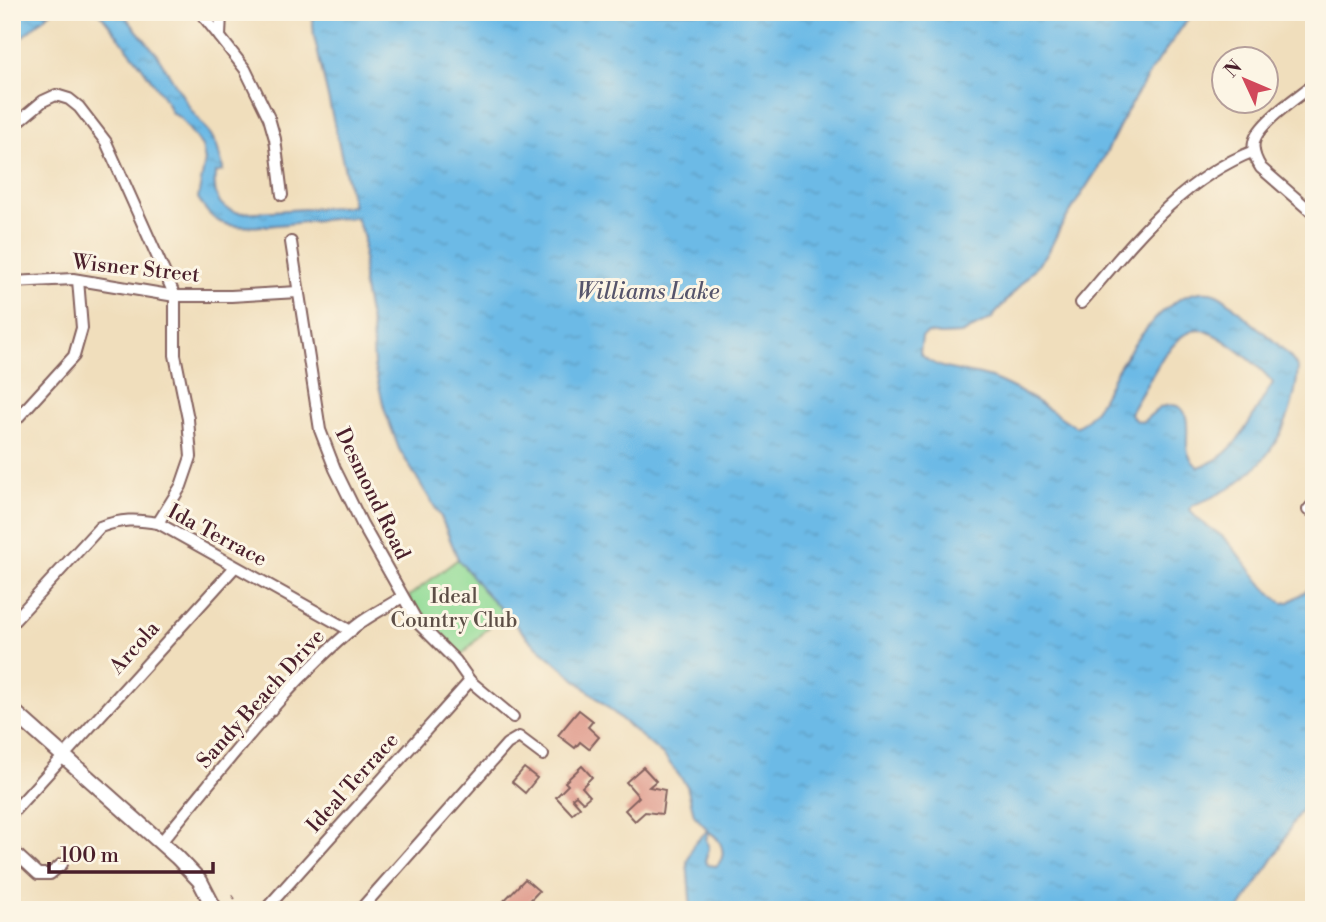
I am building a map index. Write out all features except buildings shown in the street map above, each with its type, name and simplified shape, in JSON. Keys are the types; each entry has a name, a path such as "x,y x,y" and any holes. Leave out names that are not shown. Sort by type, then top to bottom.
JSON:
{"main road":[{"path":"12,710 200,881 215,910"}],"street":[{"path":"200,12 245,69 265,108 275,139 282,195"},
{"path":"220,37 221,12"},
{"path":"1314,84 1263,127 1254,140 1256,160 1314,214"},
{"path":"12,127 43,101 56,95 69,99 79,107 106,142 174,296 175,355 188,419 191,457 181,486 159,523"},
{"path":"1082,303 1169,203 1201,178 1232,159 1254,150"},
{"name":"Desmond Road","path":"291,242 320,430 335,469 418,623 456,661 470,681 513,717"},
{"path":"12,424 74,356 82,328 78,280"},
{"name":"Wisner Street","path":"12,282 78,280 174,296 298,292"},
{"name":"Ida Terrace","path":"12,623 100,527 133,519 159,523 351,631"},
{"name":"Arcola","path":"12,813 235,567"},
{"name":"Sandy Beach Drive","path":"160,842 287,694 328,651 351,631 402,597"},
{"name":"Ideal Terrace","path":"265,910 470,681"},
{"path":"365,908 507,744 519,737 543,755"},
{"path":"12,850 38,874 50,874 62,864"}],"path":[{"path":"232,895 243,910"}],"green space":[{"name":"Ideal Country Club","path":"458,559 504,611 456,661 418,623 409,596"}],"water":[{"path":"23,12 51,12 12,46 12,25"},
{"name":"Williams Lake","path":"99,12 125,12 128,20 156,53 217,146 223,168 223,171 215,173 218,199 226,208 240,213 353,206 314,36 312,12 1193,12 1150,72 1099,167 1060,228 1048,253 991,319 961,334 928,333 922,337 920,353 934,364 982,375 1002,383 1035,400 1076,427 1090,417 1123,360 1155,320 1181,298 1210,292 1220,295 1280,347 1298,368 1295,393 1288,415 1268,454 1236,484 1190,509 1200,521 1223,537 1266,589 1283,603 1314,586 1314,628 1311,632 1314,640 1314,791 1239,910 691,910 687,862 693,845 708,830 694,815 687,786 665,757 532,642 482,589 458,559 441,517 399,449 385,411 374,366 372,329 363,284 364,237 356,218 248,227 217,220 198,198 205,161 202,146 180,118 171,112 140,64","holes":["1196,329 1226,342 1249,359 1273,383 1234,444 1212,462 1198,467 1188,453 1186,419 1181,408 1174,405 1162,407 1142,422 1135,420 1130,413 1164,355 1182,336","709,832 722,848 722,857 716,866 708,865 705,861 709,848 706,839"]}]}
